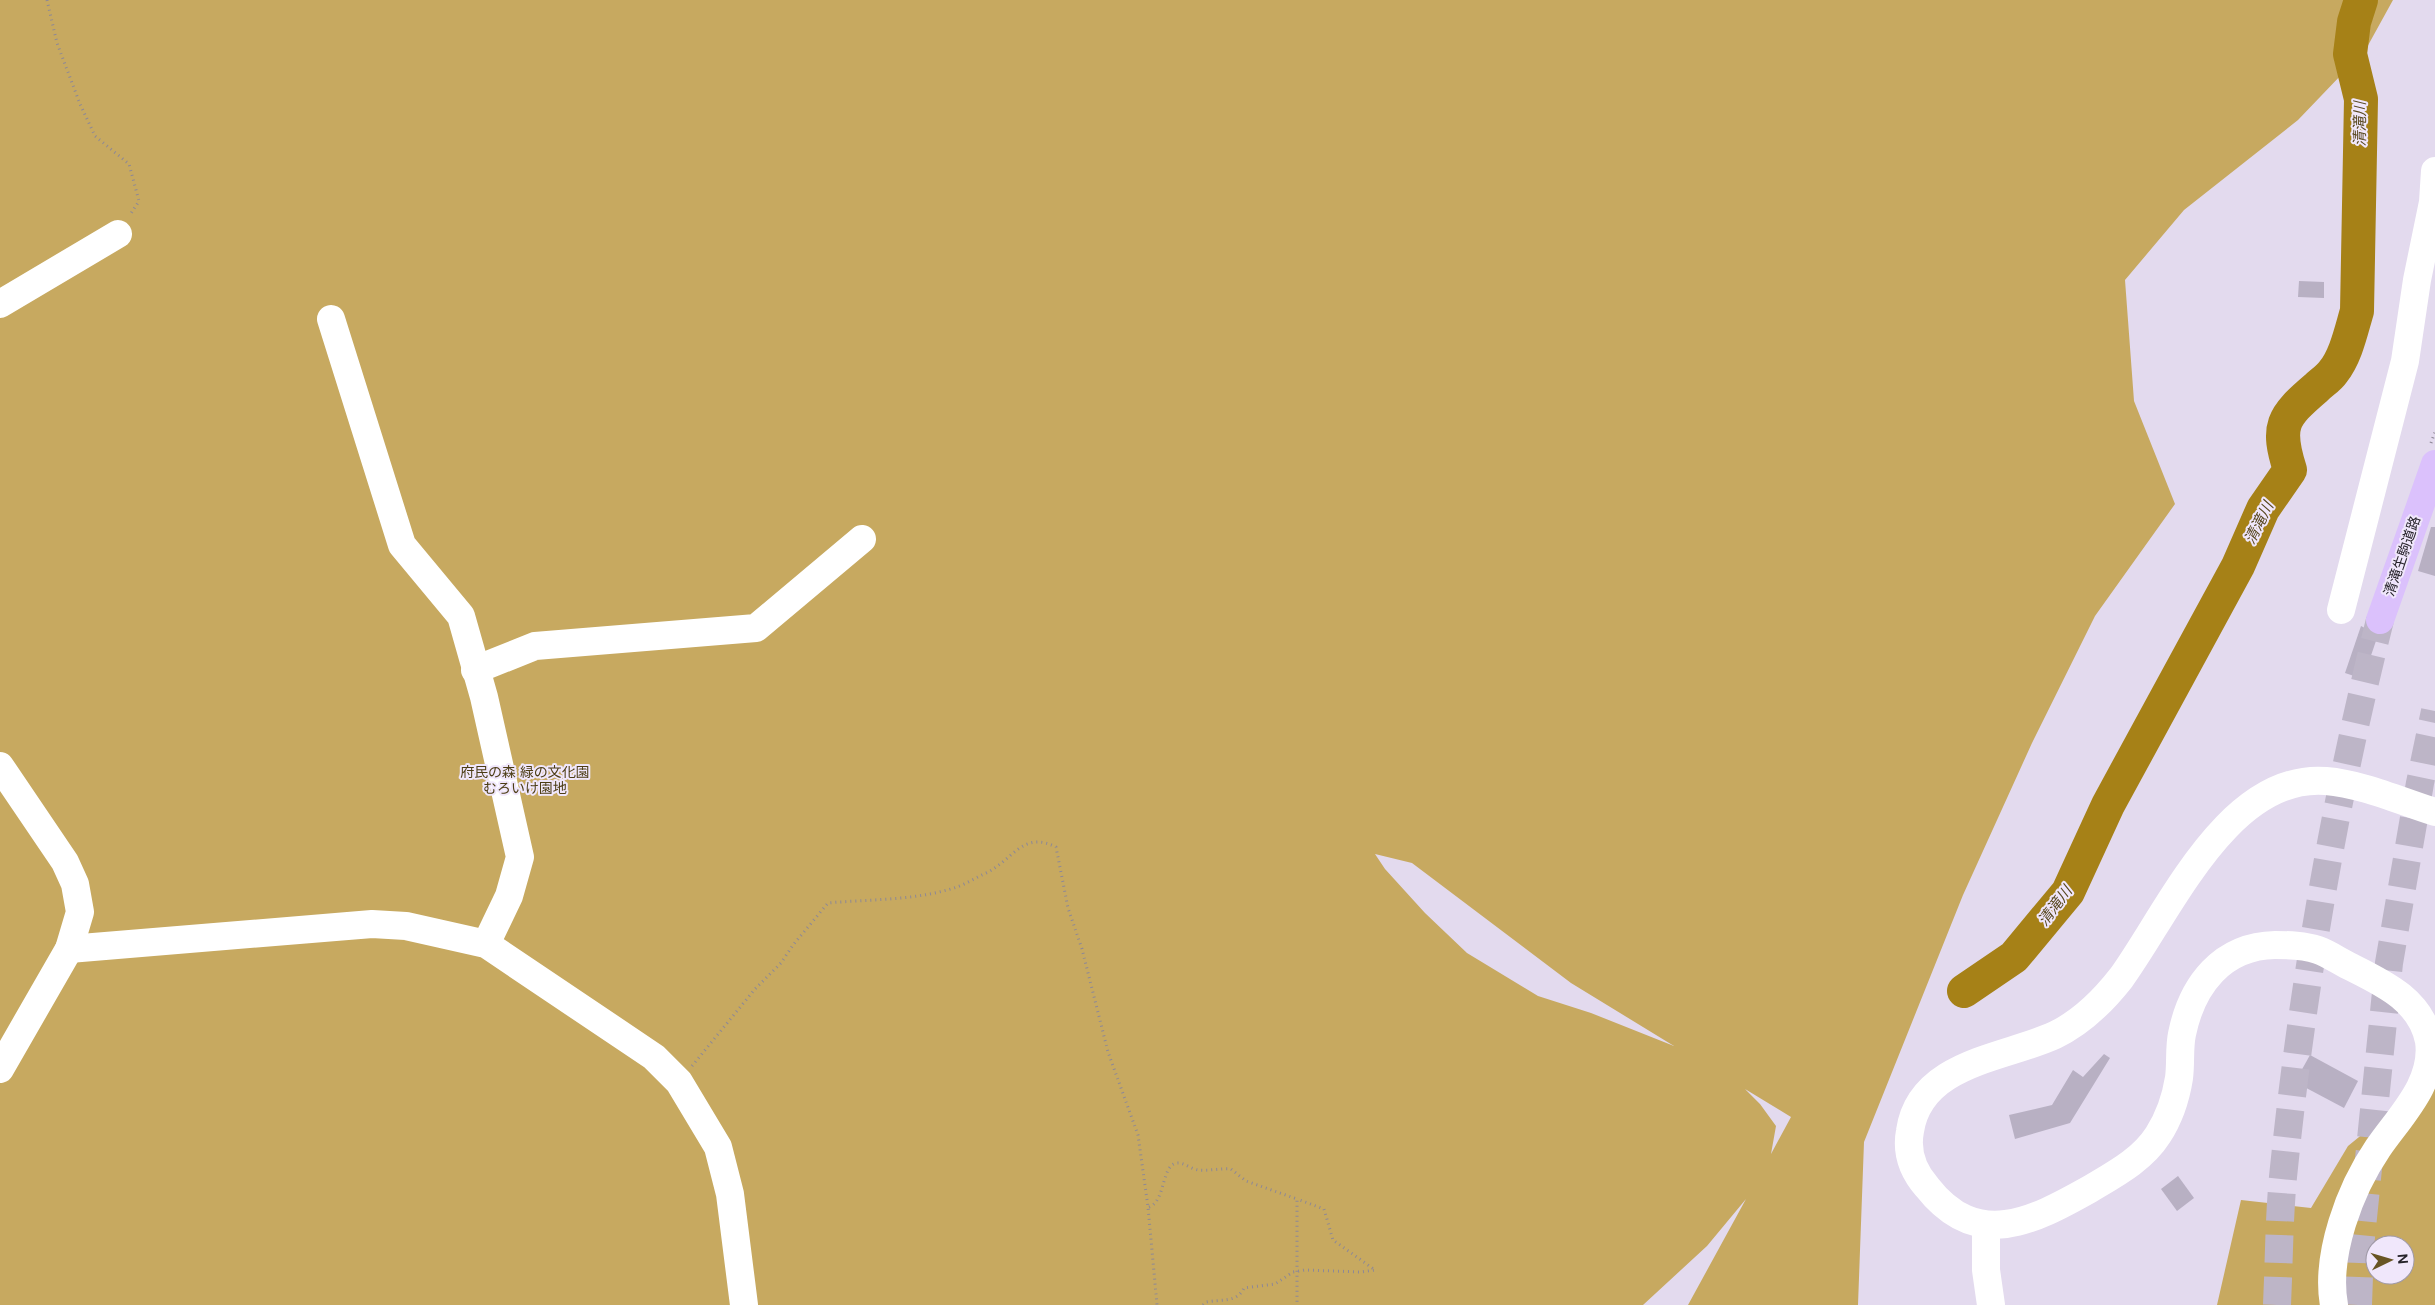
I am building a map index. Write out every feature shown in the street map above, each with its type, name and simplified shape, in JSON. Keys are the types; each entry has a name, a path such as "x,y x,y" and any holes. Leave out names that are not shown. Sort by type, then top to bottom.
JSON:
{"highway":[{"name":"清滝生駒道路","path":"2380,620 2435,464"}],"street":[{"path":"2341,610 2405,361 2417,280 2433,202 2435,172"},
{"path":"0,304 118,234"},
{"path":"331,319 402,546 461,616 489,715 520,857 509,896 486,944"},
{"path":"476,670 534,646 756,628 862,539"},
{"path":"0,766 65,862 75,884 80,912 69,949 0,1069"},
{"path":"2334,1305 2331,1290 2333,1264 2343,1220 2357,1184 2376,1151 2423,1085 2429,1062 2430,1044 2424,1024 2409,1003 2392,988 2316,949 2294,945 2264,946 2229,956 2212,970 2190,1008 2182,1034 2179,1078 2174,1097 2157,1136 2144,1152 2121,1171 2050,1211 2008,1226 1986,1225 1946,1208 1925,1186 1911,1161 1908,1140 1911,1122 1926,1096 1951,1074 1969,1064 2055,1035 2084,1017 2112,990 2140,952 2214,837 2233,818 2273,792 2319,780 2343,783 2435,812"},
{"path":"69,949 372,924 406,926 486,944 654,1056 680,1082 718,1147 730,1194 744,1305"},
{"path":"1986,1225 1986,1270 1991,1305"}],"path":[{"path":"47,0 57,43 80,104 95,136 129,164 139,202 118,234"},
{"path":"680,1082 756,989 781,963 828,903 902,897 957,887 998,868 1021,844 1044,842 1056,848 1068,908 1082,949 1105,1043 1138,1135 1148,1207 1157,1305"},
{"path":"1148,1207 1154,1205 1160,1196 1167,1172 1174,1163 1179,1162 1198,1170 1231,1168 1246,1181 1324,1209 1333,1240 1375,1270 1361,1272 1323,1270 1293,1272 1275,1284 1244,1288 1241,1294 1234,1299 1206,1302 1204,1305"},
{"path":"1297,1305 1298,1199"}],"green space":[{"name":"府民の森 緑の文化園 むろいけ園地","path":"0,0 2393,0 2366,49 2298,120 2184,210 2125,280 2134,401 2175,504 2095,616 2032,743 1963,895 1864,1142 1858,1305 1688,1305 1746,1199 1707,1246 1643,1305 0,1305","holes":["1375,854 1412,863 1571,983 1674,1046 1591,1013 1538,996 1467,953 1425,913 1385,869","1745,1089 1791,1117 1771,1154 1776,1126 1760,1104"]},
{"path":"2435,1075 2435,1305 2217,1305 2241,1200 2311,1208 2348,1146"}],"building":[{"path":"2299,281 2324,282 2324,298 2298,297"},
{"path":"2431,527 2435,527 2435,576 2418,571"},
{"path":"2361,626 2378,635 2363,679 2345,673"},
{"path":"2104,1054 2110,1058 2070,1123 2015,1139 2009,1115 2052,1105 2073,1070 2083,1077"},
{"path":"2310,1055 2358,1081 2344,1108 2295,1082"},
{"path":"2178,1176 2194,1198 2177,1211 2161,1189"}],"waterway":[{"name":"清滝川","path":"1964,991 2014,957 2068,892 2108,805 2238,566 2263,509 2290,470 2283,443 2283,432 2289,415 2331,374 2338,366 2345,351 2357,311 2361,99 2350,54 2354,22 2361,0"}],"tunnel":[{"path":"2277,1305 2283,1177 2310,966 2334,827 2363,689 2380,620"},
{"path":"2358,1305 2360,1247 2389,963 2420,783 2435,711"}]}
